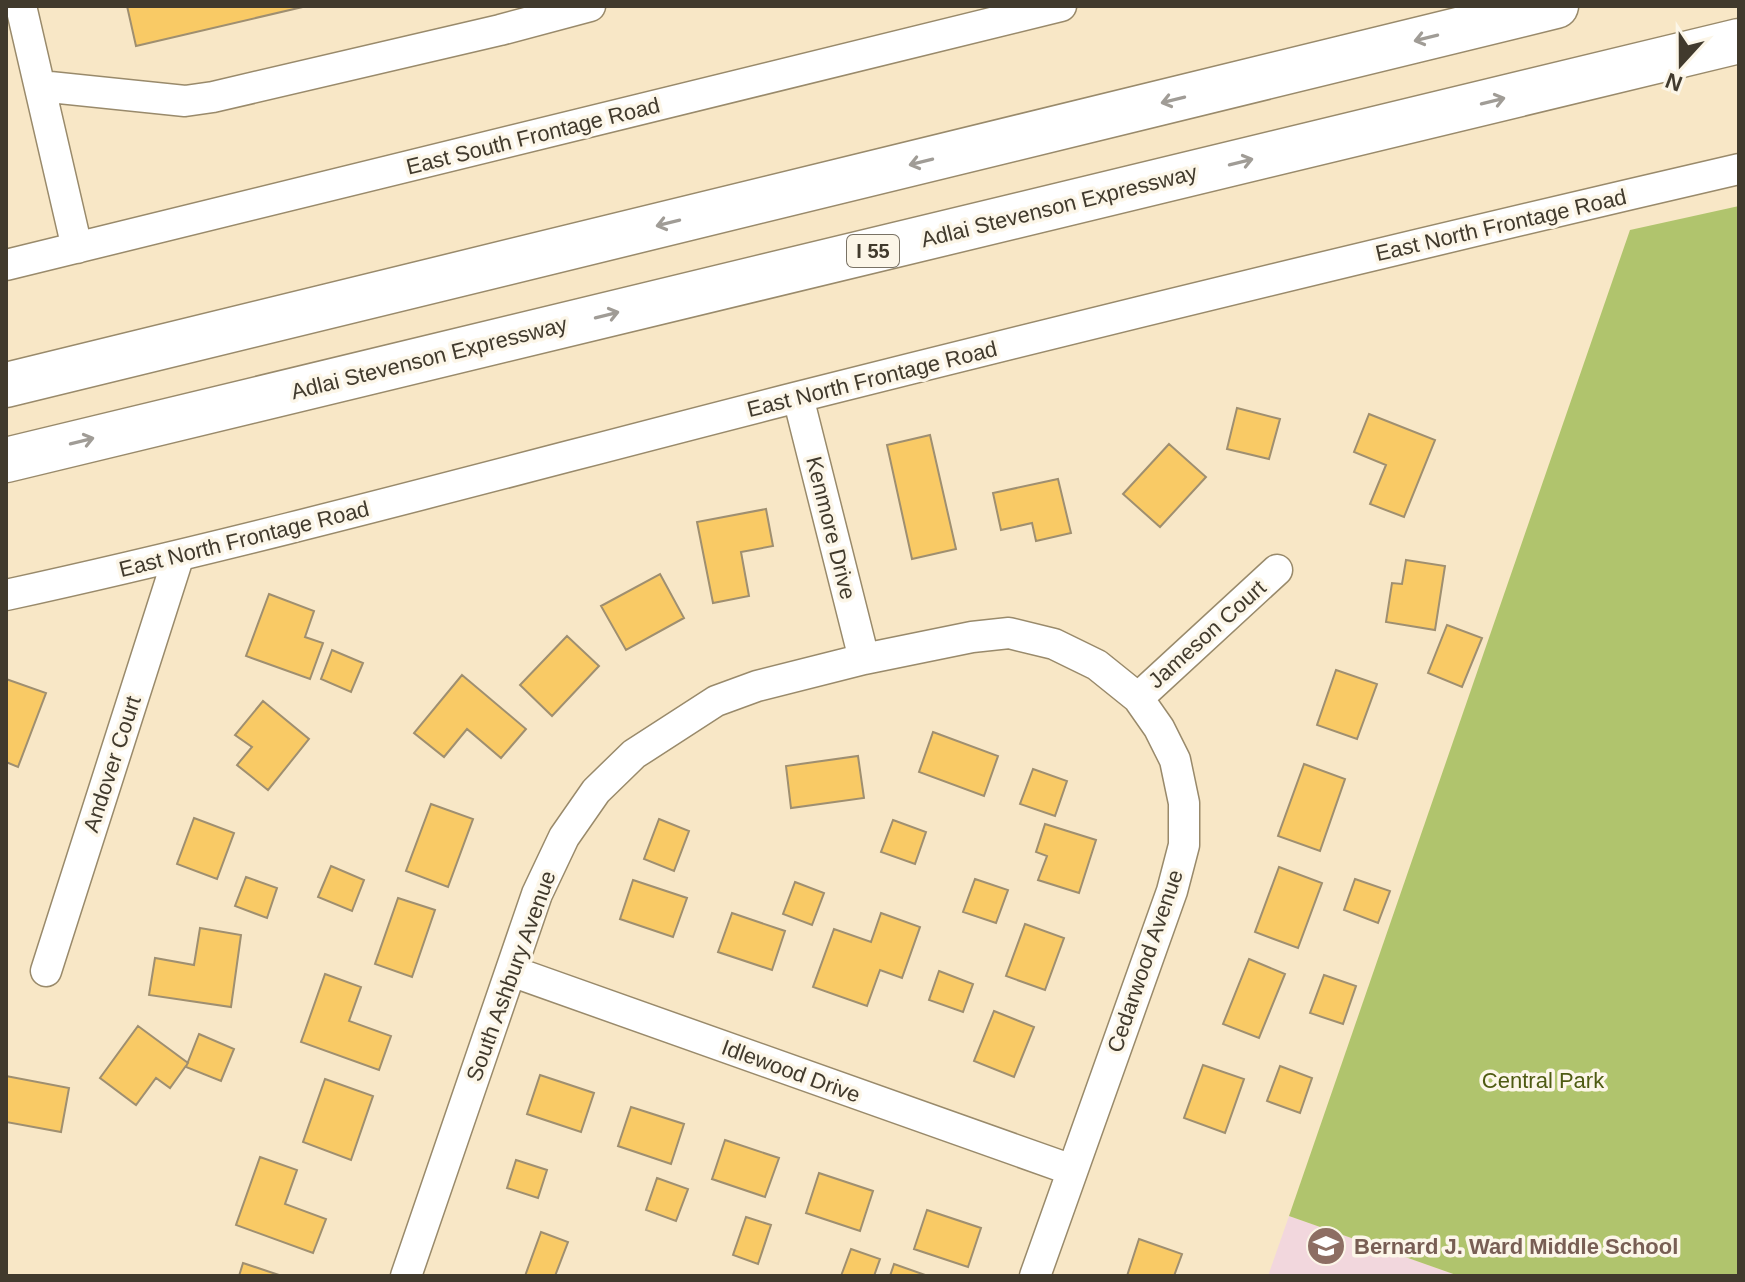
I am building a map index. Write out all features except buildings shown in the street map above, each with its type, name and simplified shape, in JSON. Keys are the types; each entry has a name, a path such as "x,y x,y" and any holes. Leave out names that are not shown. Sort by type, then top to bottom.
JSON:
{"highway":[{"path":"6,385 1556,6"},
{"name":"Adlai Stevenson Expressway","path":"6,460 1739,41"}],"street":[{"path":"21,6 18,50 40,86 77,248"},
{"path":"40,86 185,101 213,97 590,6"},
{"name":"East South Frontage Road","path":"6,265 1061,6"},
{"name":"East North Frontage Road","path":"6,595 178,558 798,397 1434,240 1739,169"},
{"name":"Kenmore Drive","path":"798,397 864,659"},
{"name":"Andover Court","path":"46,971 178,558"},
{"name":"Jameson Court","path":"1138,698 1277,570"},
{"name":"Cedarwood Avenue","path":"864,659 972,637 1009,633 1054,644 1097,665 1138,698 1159,728 1175,760 1184,803 1184,845 1172,891 1035,1276"},
{"name":"South Ashbury Avenue","path":"406,1276 537,894 564,837 596,791 634,754 716,701 757,686 864,659"},
{"name":"Idlewood Drive","path":"511,971 1072,1170"}],"shaded area":[{"name":"Bernard J. Ward Middle School","path":"1289,1216 1459,1276 1268,1276"}],"green space":[{"name":"Central Park","path":"1739,206 1739,1276 1459,1276 1289,1216 1630,230"}],"place":[{"name":"Bernard J. Ward Middle School","path":"1326,1246"}]}
